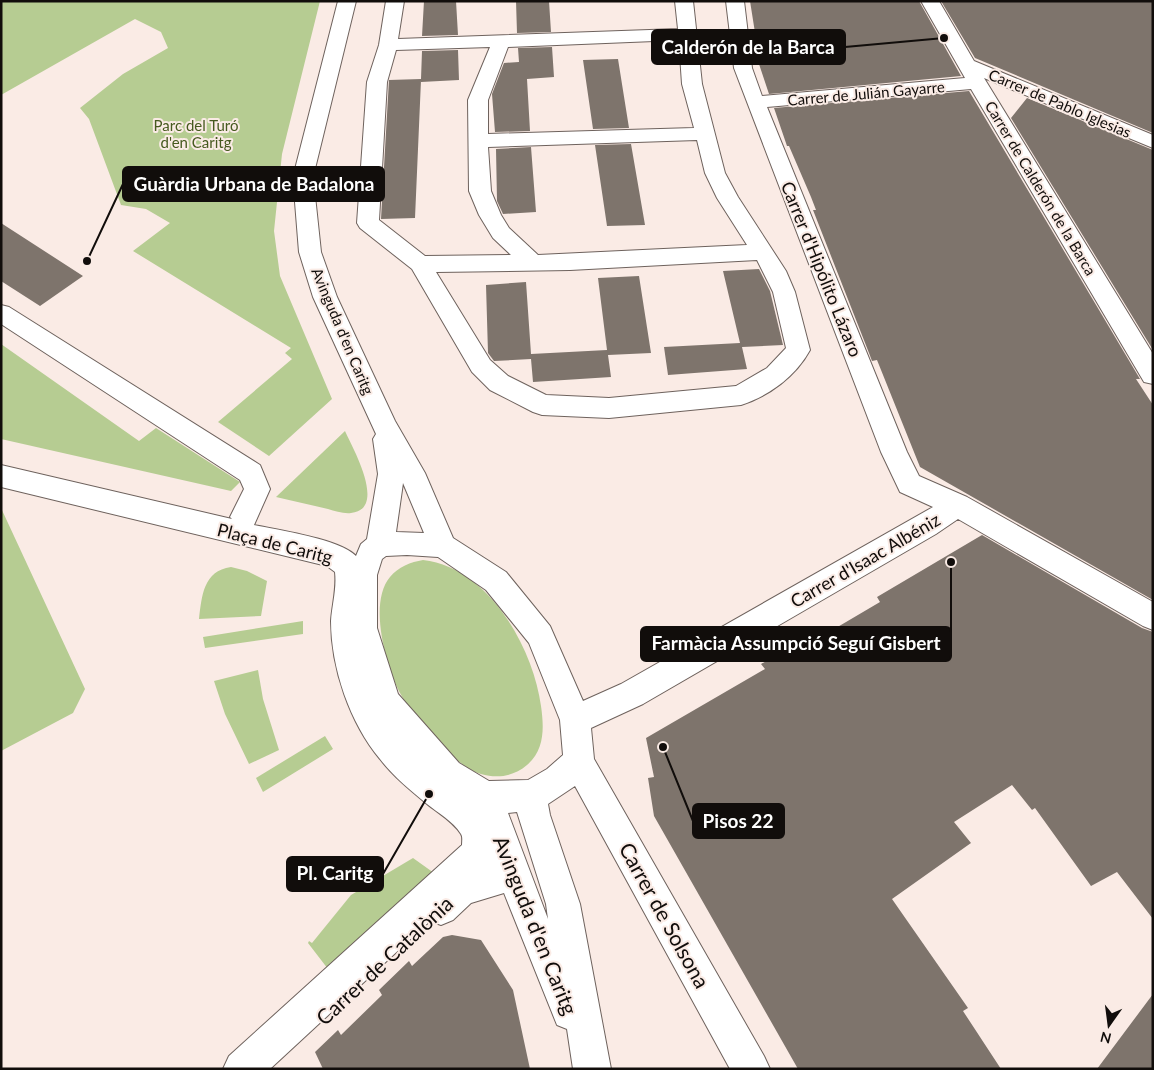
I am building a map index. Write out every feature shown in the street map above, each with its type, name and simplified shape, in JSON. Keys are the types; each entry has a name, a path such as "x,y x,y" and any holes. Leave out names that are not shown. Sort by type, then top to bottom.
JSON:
{"street":[{"name":"Avinguda d'en Caritg","path":"347,1 328,70 303,177 310,252 325,297 384,425 412,473 443,546"},
{"path":"395,1 388,45 377,82 368,223 420,264 481,366 499,383 542,405 609,408 741,395 776,375 798,350 784,292 775,271 728,198 715,173 692,84 685,34 684,1"},
{"name":"Carrer d'Hipólito Lázaro","path":"735,1 743,68 894,452 909,484 956,505"},
{"name":"Carrer de Calderón de la Barca","path":"930,1 968,65 977,84 1153,375"},
{"path":"388,45 685,34"},
{"path":"501,42 478,100 480,192 490,215 501,233 533,263"},
{"name":"Carrer de Pablo Iglesias","path":"968,65 1153,142"},
{"name":"Carrer de Julián Gayarre","path":"756,102 977,84"},
{"path":"478,142 706,134"},
{"path":"420,264 533,263 763,252"},
{"path":"1,313 251,473 257,489 244,517"},
{"name":"Avinguda d'en Caritg","path":"384,425 391,474 376,548 364,575 362,628 385,702 448,774 486,797 529,916 590,1061"},
{"name":"Plaça de Caritg","path":"1,460 376,548"},
{"name":"Plaça de Caritg","path":"1,476 328,554 341,559 346,564 350,577 346,622 352,670 370,717 396,754 420,779 469,817 478,833 480,845 477,854 242,1069"},
{"name":"Carrer d'Isaac Albéniz","path":"575,720 632,694 926,526 956,505 1153,617"},
{"path":"376,548 407,543 443,546 496,581 540,635 575,720 579,762 558,780 531,796 486,797"},
{"name":"Carrer de Solsona","path":"579,762 751,1069"},
{"name":"Avinguda d'en Caritg","path":"531,796 534,815 563,904 590,1061"},
{"name":"Carrer de Catalònia","path":"268,1069 460,890 499,877 514,875"}],"green space":[{"name":"Parc del Turó d'en Caritg","path":"1,1 320,1 282,154 274,231 280,276 332,399 269,456 218,422 292,359 285,353 291,348 133,251 170,223 146,209 121,205 89,119 80,108 123,74 168,48 161,32 135,19 1,95"},
{"path":"1,344 139,441 156,428 240,482 231,491 1,439"},
{"path":"345,431 364,476 367,501 362,509 351,513 342,513 276,497"},
{"path":"1,508 85,689 73,713 1,751"},
{"path":"423,560 446,566 468,577 487,594 517,636 528,659 541,706 543,730 540,745 533,759 517,772 506,776 487,776 471,770 459,762 424,727 400,693 389,667 385,651 380,618 380,602 384,588 390,577 397,570"},
{"path":"231,567 247,571 267,581 261,616 199,619 203,593 209,579 222,569"},
{"path":"303,621 303,634 205,648 203,637"},
{"path":"258,670 263,699 279,750 249,764 225,714 214,681"},
{"path":"325,736 333,749 263,792 256,778"},
{"path":"413,858 434,873 328,969 308,943 309,941 312,943 351,895"}],"building":[{"path":"424,1 456,1 458,35 422,36"},
{"path":"516,1 549,1 551,32 517,33"},
{"path":"750,1 919,1 961,76 769,94 759,64 765,64 756,39"},
{"path":"941,1 1153,1 1153,133 975,58"},
{"path":"552,47 554,77 527,79 530,131 495,132 492,94 504,63 519,62 518,48"},
{"path":"458,50 459,80 421,82 421,80 415,218 381,219 389,80 421,79 422,51"},
{"path":"618,59 629,128 593,129 583,60"},
{"path":"969,91 1140,379 1136,379 1153,405 1153,600 920,467 877,360 872,361 813,210 816,210 811,197 789,146 787,146 774,108"},
{"path":"1027,98 1153,150 1153,350 1011,118"},
{"path":"631,144 645,225 607,226 595,145"},
{"path":"531,147 536,212 503,214 497,201 496,149"},
{"path":"1,223 83,276 40,306 1,281"},
{"path":"759,269 770,291 783,345 742,347 747,369 668,375 664,347 740,343 723,271"},
{"path":"639,276 651,353 608,355 611,377 533,382 531,359 494,361 488,353 486,285 526,282 531,354 607,350 598,278"},
{"path":"982,535 1142,628 1153,632 1153,919 1117,872 1091,886 1035,808 1032,810 1012,785 954,822 971,843 892,899 968,1008 963,1011 1001,1069 798,1069 654,816 648,778 654,777 646,738 765,669 761,664 786,650 790,655 880,602 877,597"},
{"path":"452,935 481,940 513,990 530,1069 323,1069 315,1052 338,1030 341,1035 382,995 379,990 409,961 412,966 443,937"},
{"path":"1153,994 1153,1069 1097,1069"}],"place":[{"name":"Calderón de la Barca","path":"944,38"},
{"name":"Guàrdia Urbana de Badalona","path":"87,261"},
{"name":"Farmàcia Assumpció Seguí Gisbert","path":"951,562"},
{"name":"Pisos 22","path":"663,747"},
{"name":"Pl. Caritg","path":"429,794"}]}
